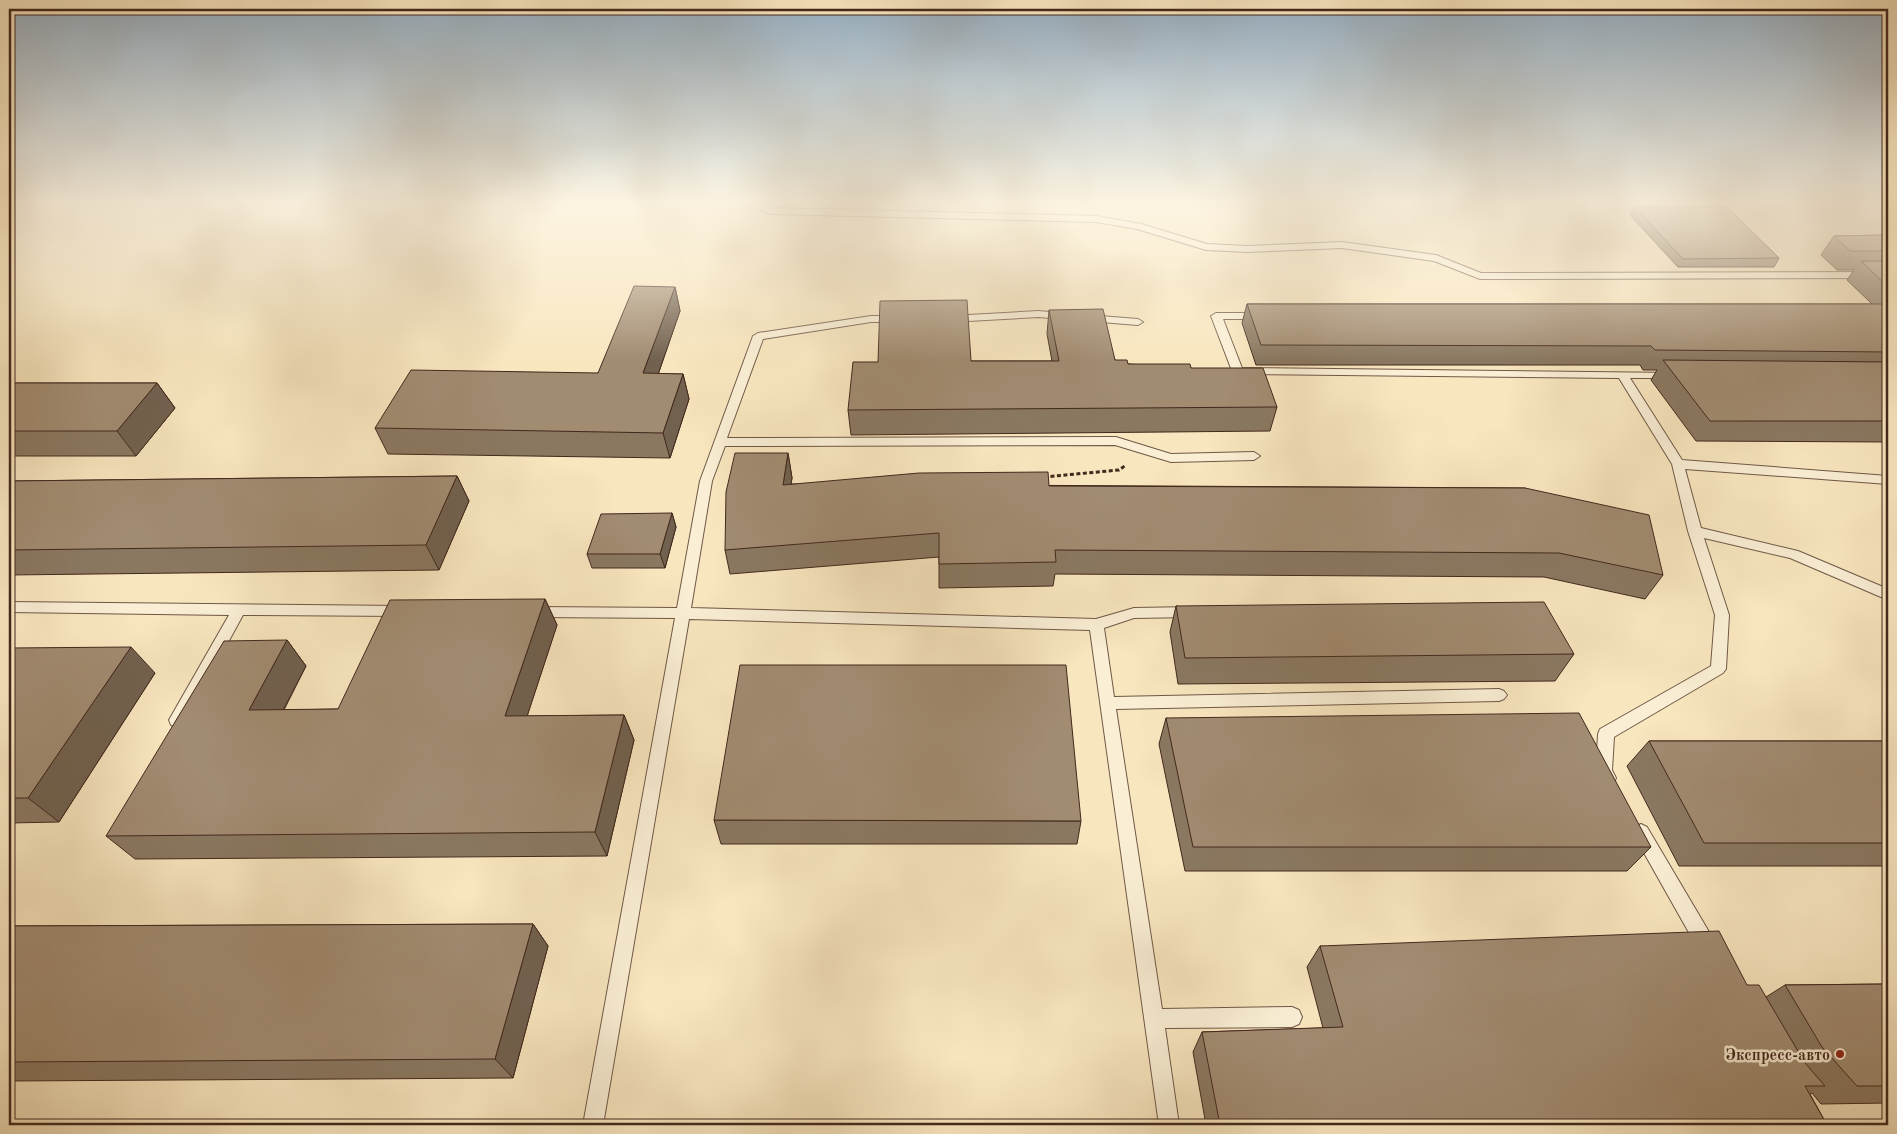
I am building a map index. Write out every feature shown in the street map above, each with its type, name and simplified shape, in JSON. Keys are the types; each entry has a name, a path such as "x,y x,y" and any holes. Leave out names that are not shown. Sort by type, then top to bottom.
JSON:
{"lane":[{"path":"1414,255 1436,258 1480,276 1888,275"},
{"path":"938,319 976,319 1038,314 1138,322"},
{"path":"1276,315 1216,316 1238,371 1681,375"},
{"path":"593,1125 706,481 758,336 872,319 909,319"},
{"path":"1619,795 1604,771 1606,734 1718,669 1722,615 1695,531 1678,464 1622,374"},
{"path":"720,442 1116,441 1171,458 1254,456"},
{"path":"1678,464 1888,480"},
{"path":"1695,531 1793,554 1888,595"},
{"path":"9,607 417,611"},
{"path":"171,730 239,609"},
{"path":"516,612 683,613 1096,625 1134,613 1204,612"},
{"path":"1096,625 1169,1125"},
{"path":"1107,703 1499,695"},
{"path":"1633,819 1716,961"},
{"path":"1153,1019 1292,1017"}],"path":[{"path":"1040,477 1119,470 1145,450"}],"building":[{"path":"1679,255 1776,255 1779,258 1683,259"},
{"path":"1861,261 1888,261 1888,287"},
{"path":"634,286 675,287 643,373 683,374 663,433 375,428 411,370 598,373"},
{"path":"967,300 971,361 1059,361 1049,310 1103,309 1115,360 1127,360 1128,364 1190,364 1191,368 1263,368 1277,407 848,410 853,362 878,362 880,301"},
{"path":"1247,304 1888,304 1888,352 1655,350 1651,346 1261,345"},
{"path":"1663,360 1888,362 1888,421 1710,421"},
{"path":"9,383 157,383 117,431 9,431"},
{"path":"735,453 788,453 783,485 919,473 1048,472 1049,486 1525,488 1649,515 1663,575 1559,553 1055,550 1056,562 939,564 939,533 725,550 726,492"},
{"path":"457,476 426,545 9,550 9,481"},
{"path":"672,513 660,554 587,554 601,514"},
{"path":"545,599 505,716 624,715 595,832 106,836 224,641 287,640 249,710 338,709 390,600"},
{"path":"1544,602 1574,654 1185,658 1176,606"},
{"path":"131,647 28,798 9,798 9,648"},
{"path":"740,665 1066,665 1081,821 714,820"},
{"path":"1579,713 1651,847 1193,847 1166,718"},
{"path":"1649,741 1888,741 1888,843 1704,843"},
{"path":"533,924 495,1059 9,1062 9,926"},
{"path":"1719,931 1747,985 1759,985 1805,1063 1825,1086 1805,1086 1827,1125 1220,1125 1202,1032 1343,1027 1320,946"},
{"path":"1888,984 1888,1086 1857,1086 1822,1047 1785,985"}],"place":[{"name":"Экспресс-авто","path":"1840,1054"}]}
